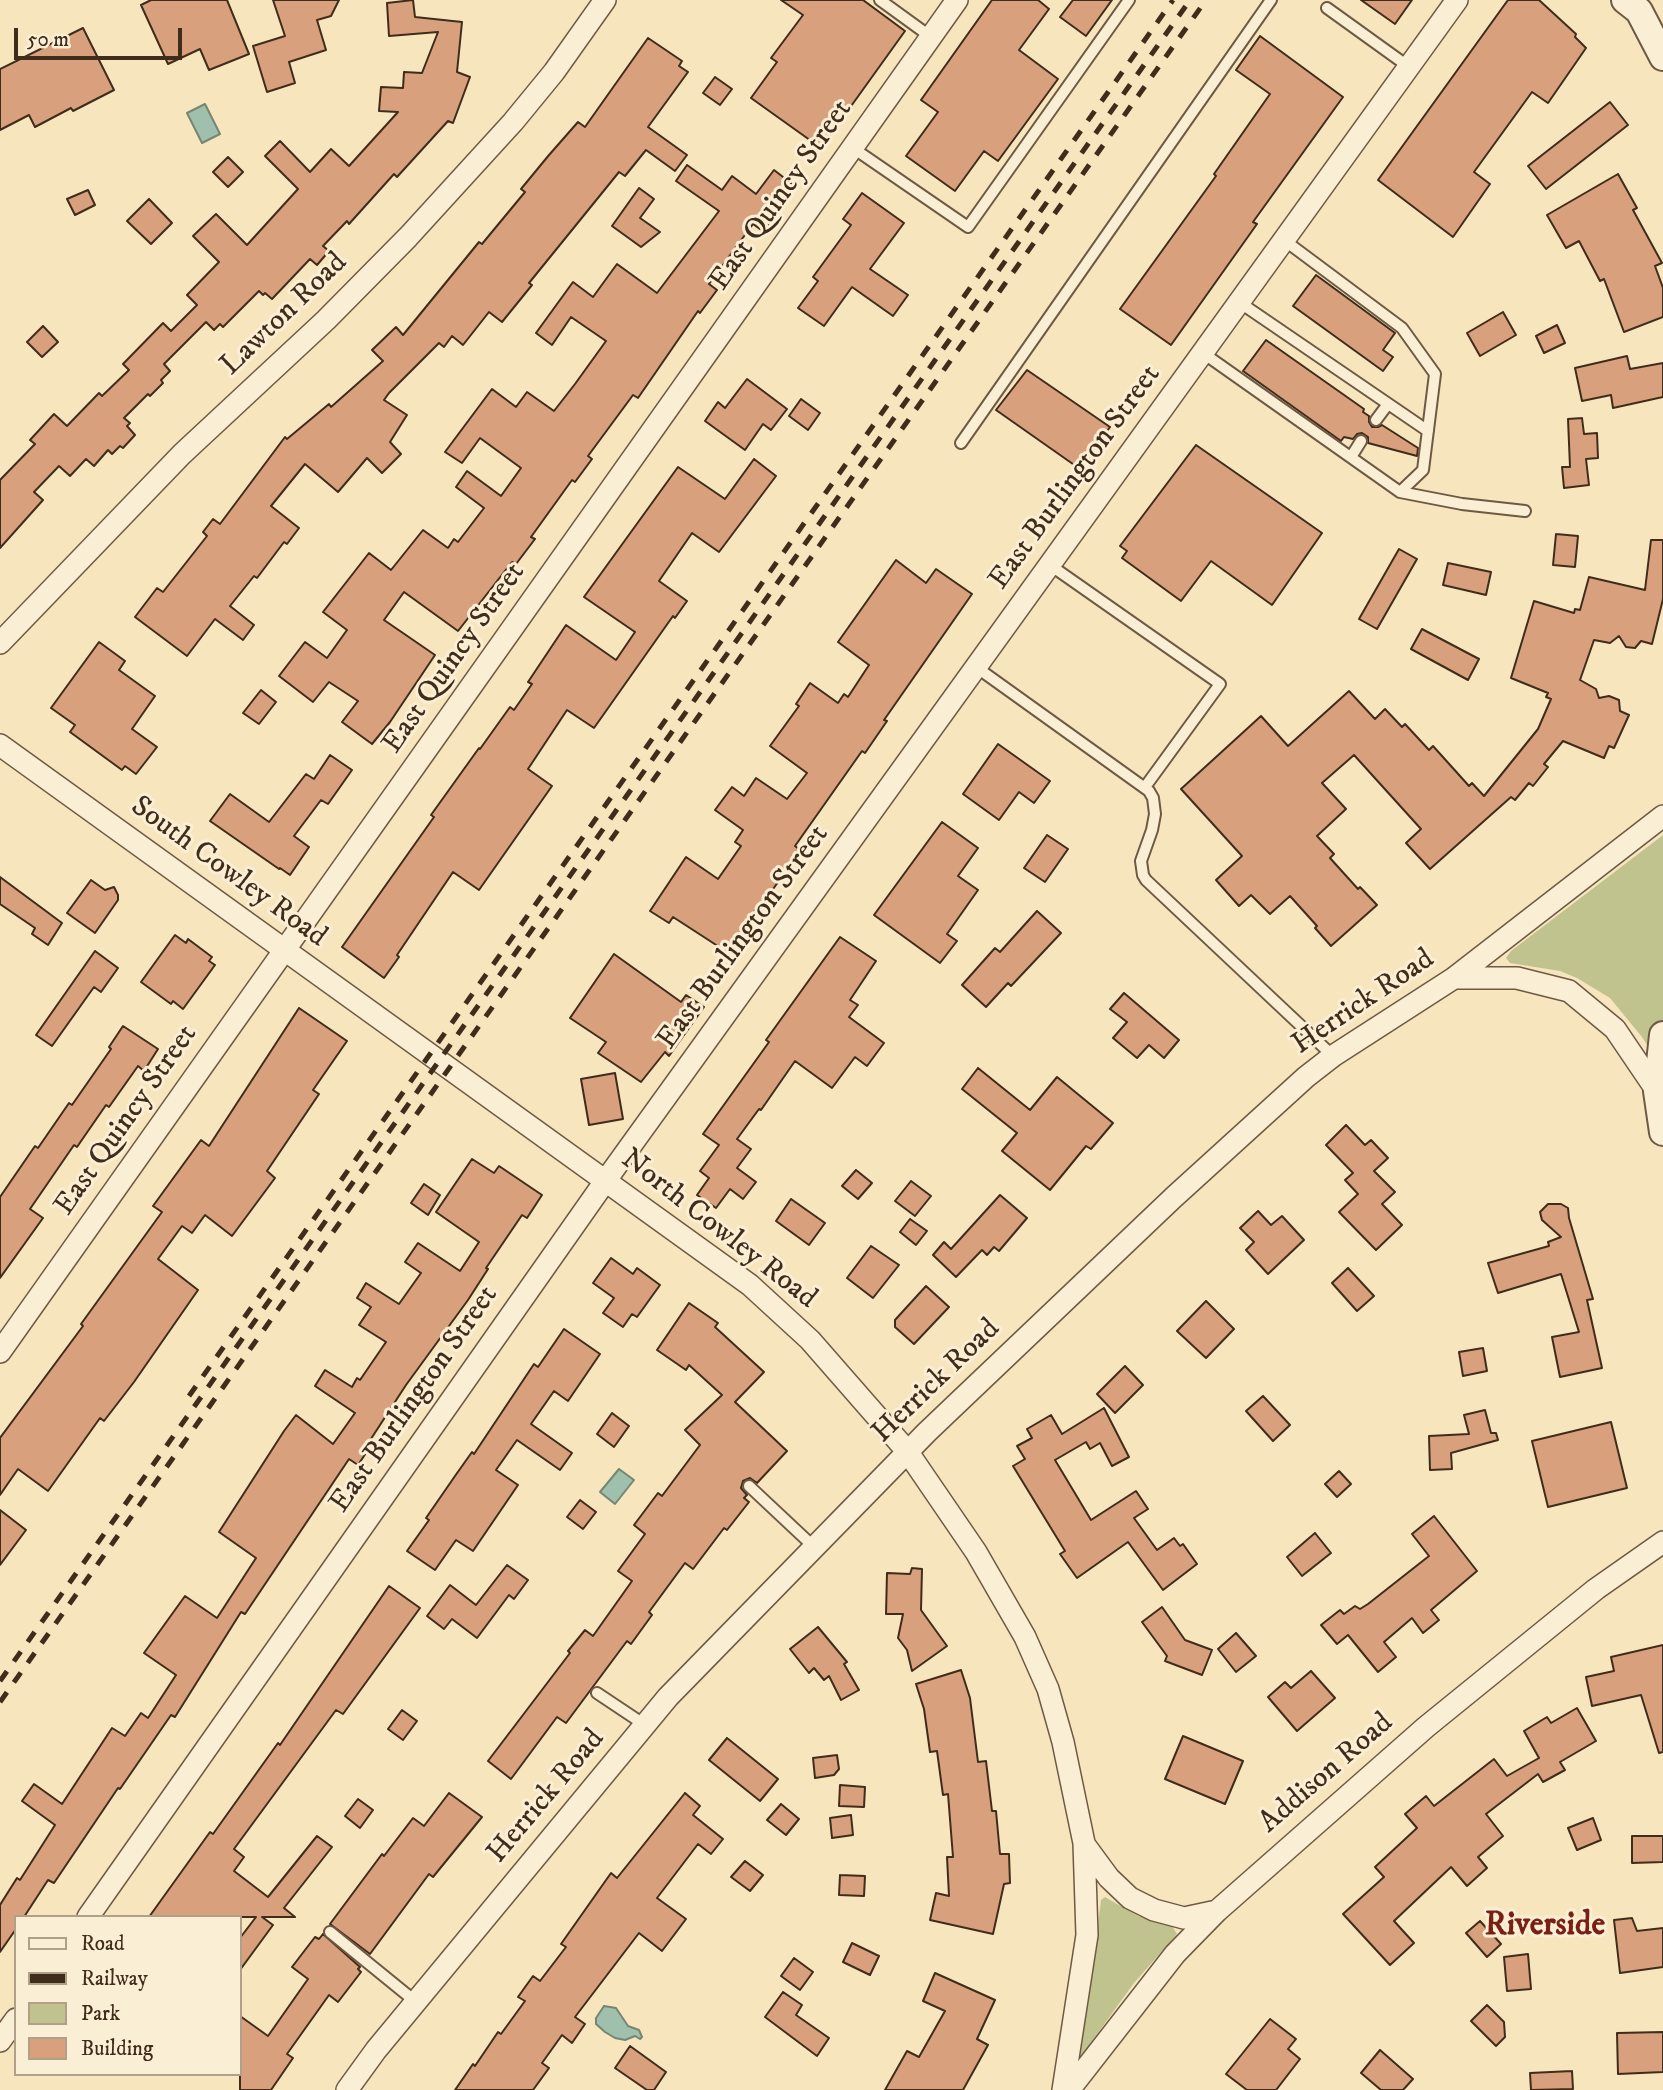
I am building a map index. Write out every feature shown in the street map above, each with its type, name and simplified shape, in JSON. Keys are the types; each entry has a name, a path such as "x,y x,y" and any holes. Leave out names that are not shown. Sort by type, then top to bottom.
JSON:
{"street":[{"name":"East Quincy Street","path":"0,1352 957,0"},
{"name":"East Burlington Street","path":"89,1915 606,1180 1457,0"},
{"path":"1633,4 1663,24"},
{"path":"1633,4 1663,57"},
{"name":"Lawton Road","path":"0,643 182,454 326,320 408,237 513,122 554,72 597,5"},
{"name":"South Cowley Road","path":"0,745 421,1049"},
{"name":"Herrick Road","path":"347,2090 416,2001 668,1697 907,1451 1174,1197 1333,1056 1454,978 1663,817"},
{"path":"1454,978 1517,978 1569,991 1615,1029 1657,1091"},
{"path":"1663,1035 1657,1091 1663,1132"},
{"name":"North Cowley Road","path":"421,1049 710,1255 780,1312 810,1340 907,1451 976,1552 1030,1648 1048,1689 1063,1742 1084,1843 1087,1935 1063,2090"},
{"name":"Addison Road","path":"1069,2090 1175,1954 1217,1911 1434,1721 1596,1589 1663,1542"},
{"name":"North Cowley Road","path":"1084,1843 1109,1878 1130,1898 1154,1910 1184,1918 1217,1911"},
{"path":"0,2041 14,2022"}],"lane":[{"path":"880,0 931,37"},
{"path":"853,148 968,227 1129,0"},
{"path":"961,443 1270,0"},
{"path":"1327,8 1409,67"},
{"path":"1284,240 1402,328 1435,374 1423,470 1400,492"},
{"path":"1240,302 1428,431"},
{"path":"1203,353 1400,492 1524,512"},
{"path":"1376,420 1388,404"},
{"path":"1351,457 1361,441"},
{"path":"1050,565 1220,684 1146,787"},
{"path":"976,667 1146,787 1153,798 1155,814 1141,861 1146,880 1333,1056"},
{"path":"749,1486 814,1547"},
{"path":"597,1693 645,1725"},
{"path":"330,1932 416,2001"}],"green space":[{"path":"1663,835 1663,1070 1642,1037 1610,998 1560,971 1510,963 1506,958 1511,951"},
{"path":"1105,1897 1138,1916 1172,1926 1177,1934 1134,1983 1079,2056 1101,1900"}],"shaded area":[{"path":"205,104 220,134 202,143 187,113"},
{"path":"619,1469 634,1480 615,1504 600,1492"},
{"path":"604,2006 616,2008 628,2026 639,2030 642,2037 640,2039 635,2036 625,2040 605,2032 596,2024 596,2018"}],"building":[{"path":"151,0 227,0 249,54 209,70 200,49 168,64 141,5"},
{"path":"273,0 339,0 331,16 317,20 326,50 289,62 295,83 267,92 253,46 285,36"},
{"path":"413,0 415,17 462,22 457,72 470,77 453,123 448,121 397,177 394,174 349,224 347,221 323,246 329,251 317,265 310,259 272,299 259,291 223,327 220,324 214,330 206,322 164,364 170,371 161,380 163,383 124,418 130,423 127,426 135,435 123,448 120,446 112,454 108,450 94,466 86,459 70,476 59,466 34,492 43,500 0,548 0,480 35,444 30,440 54,414 67,426 99,393 102,396 129,370 123,364 163,323 171,331 197,305 187,295 219,262 193,236 216,214 247,245 298,189 265,156 280,141 310,172 331,149 349,166 398,112 379,111 381,87 403,88 404,72 422,73 438,32 389,36 387,3"},
{"path":"781,0 863,0 905,31 821,148 751,98 777,62 771,58 803,15"},
{"path":"992,0 1038,0 1049,9 1019,50 1058,79 998,161 984,151 955,191 906,156 938,112 921,100"},
{"path":"1073,0 1112,0 1086,36 1060,17"},
{"path":"1361,0 1412,0 1395,24"},
{"path":"1508,0 1539,0 1576,34 1575,37 1586,48 1548,103 1532,92 1474,172 1490,184 1453,237 1378,180"},
{"path":"83,28 114,90 35,127 29,115 0,130 0,69"},
{"path":"1260,36 1343,97 1253,222 1257,224 1171,345 1120,309 1216,176 1214,174 1270,94 1236,70"},
{"path":"648,38 682,61 679,66 688,72 648,127 687,155 675,171 646,150 625,176 619,172 529,283 532,285 502,322 489,312 463,345 452,336 444,347 439,343 389,393 384,400 407,415 390,442 401,454 382,473 367,458 338,492 305,464 271,506 299,528 230,606 254,625 243,640 215,619 187,656 135,617 157,588 163,592 207,536 203,532 213,519 220,524 285,437 287,439 329,404 331,407 383,361 372,350 396,327 403,335 479,242 482,244 525,192 521,189 549,155 578,122 585,127"},
{"path":"715,77 732,89 720,105 703,93"},
{"path":"1610,102 1628,125 1546,189 1528,166"},
{"path":"228,157 243,172 228,187 213,172"},
{"path":"687,165 722,190 732,176 756,194 774,170 796,187 764,232 753,224 709,284 717,290 700,313 698,311 638,398 633,395 588,456 592,459 575,482 572,480 531,537 535,539 516,564 512,562 458,631 404,592 384,620 435,655 372,744 342,722 358,701 329,682 313,702 279,676 305,642 327,658 347,630 323,612 369,553 391,570 423,530 448,548 454,539 458,542 484,508 456,487 467,471 501,496 521,468 480,438 462,463 445,452 492,389 516,407 527,392 554,411 575,384 606,341 571,317 552,345 536,333 573,282 593,297 617,264 657,293 719,211 676,181"},
{"path":"1618,174 1637,208 1633,210 1662,263 1655,266 1663,288 1663,317 1624,332 1604,279 1600,281 1579,241 1566,248 1547,215"},
{"path":"639,188 654,199 640,218 660,232 641,247 612,226"},
{"path":"88,190 95,205 75,215 67,199"},
{"path":"862,193 904,223 870,269 908,295 893,316 852,287 824,326 798,308 818,281 813,277 851,225 843,219"},
{"path":"149,199 172,223 151,244 127,221"},
{"path":"1316,275 1395,333 1383,350 1393,357 1383,371 1293,306"},
{"path":"1503,312 1516,335 1480,356 1467,333"},
{"path":"1557,325 1565,343 1544,353 1536,336"},
{"path":"43,326 58,342 42,357 27,342"},
{"path":"1266,340 1364,409 1363,412 1369,416 1372,427 1382,425 1418,448 1417,456 1368,443 1368,437 1362,433 1353,439 1344,437 1341,441 1243,371"},
{"path":"1627,356 1630,369 1663,363 1663,397 1613,408 1611,395 1582,401 1575,368"},
{"path":"1027,370 1110,427 1080,469 996,410"},
{"path":"747,379 787,409 771,430 763,424 745,450 705,421 718,402 725,408"},
{"path":"801,399 820,413 808,430 789,416"},
{"path":"1582,418 1584,434 1597,433 1598,458 1586,459 1589,485 1564,488 1562,467 1570,467 1568,419"},
{"path":"1196,445 1322,533 1272,605 1211,561 1181,601 1122,558 1127,551 1120,546"},
{"path":"754,459 776,476 719,552 692,533 659,581 687,601 675,618 673,616 594,728 567,710 528,769 552,786 479,890 453,872 384,978 342,947 479,748 510,707 514,710 532,684 528,682 566,625 616,660 635,632 584,597 678,467 725,499"},
{"path":"1556,534 1578,536 1575,567 1553,565"},
{"path":"1651,540 1663,540 1663,599 1652,644 1641,641 1635,648 1626,647 1619,636 1610,643 1594,640 1580,680 1596,689 1599,698 1609,696 1619,700 1620,711 1629,715 1614,748 1609,746 1604,758 1563,741 1544,764 1548,767 1533,786 1529,783 1515,800 1511,797 1430,869 1406,843 1421,829 1354,755 1322,783 1346,809 1317,836 1334,854 1330,858 1358,889 1360,887 1377,905 1331,946 1290,896 1270,914 1251,895 1239,906 1216,880 1242,856 1181,789 1261,716 1288,746 1349,691 1375,719 1385,709 1402,727 1405,724 1429,750 1433,746 1469,786 1472,783 1484,796 1538,729 1551,699 1546,697 1548,693 1511,678 1534,601 1574,613 1575,609 1580,610 1589,577 1645,590"},
{"path":"1399,549 1417,559 1377,629 1359,619"},
{"path":"896,560 926,583 936,569 972,594 884,720 887,721 865,753 862,751 795,846 800,850 758,911 756,909 727,952 673,917 669,923 650,911 686,857 718,879 741,846 735,842 743,830 715,810 732,787 744,796 756,778 787,799 807,773 770,746 799,706 796,704 810,683 838,703 844,694 848,697 869,665 838,642"},
{"path":"1448,563 1491,572 1486,595 1443,585"},
{"path":"1422,629 1479,659 1468,680 1411,649"},
{"path":"99,642 125,661 119,670 155,696 132,729 157,747 136,774 125,766 122,770 70,732 75,725 51,708"},
{"path":"261,690 276,702 259,724 243,713"},
{"path":"998,744 1050,781 1034,803 1019,792 999,820 963,794"},
{"path":"330,755 352,770 328,804 321,800 294,836 309,847 290,875 210,821 230,794 269,822 306,774 314,779"},
{"path":"942,822 978,848 958,876 978,890 947,934 957,941 940,963 874,915"},
{"path":"1047,835 1068,849 1045,882 1024,868"},
{"path":"0,877 62,923 48,945 32,934 35,928 0,904"},
{"path":"91,880 105,890 114,887 118,895 118,900 95,933 67,913"},
{"path":"1037,911 1061,933 1011,986 1008,983 986,1007 962,985 995,948 1000,952"},
{"path":"175,935 186,943 188,939 212,957 209,961 215,965 183,1009 173,1001 171,1004 141,982"},
{"path":"840,937 876,961 850,1000 858,1005 849,1017 884,1043 867,1066 855,1057 832,1088 795,1061 737,1139 751,1149 737,1168 756,1182 743,1199 730,1189 716,1208 697,1195 709,1178 700,1171 719,1145 703,1134"},
{"path":"95,951 118,968 101,992 94,987 52,1046 36,1035"},
{"path":"614,954 681,1002 686,995 704,1007 669,1056 665,1052 641,1082 598,1053 606,1042 570,1018"},
{"path":"1124,993 1179,1040 1164,1058 1149,1045 1137,1058 1113,1038 1127,1022 1110,1009"},
{"path":"299,1008 347,1041 313,1090 319,1094 267,1171 275,1178 232,1236 205,1215 192,1233 182,1226 158,1259 198,1290 134,1382 104,1421 100,1418 48,1491 18,1469 0,1495 0,1438 83,1326 81,1324 162,1212 153,1206 201,1140 209,1146"},
{"path":"123,1026 158,1049 144,1071 138,1066 109,1107 106,1105 77,1147 74,1145 30,1209 43,1218 0,1278 0,1197 35,1146 38,1148 69,1103 72,1105 111,1049 109,1047"},
{"path":"978,1068 1030,1110 1057,1077 1113,1123 1091,1149 1086,1146 1050,1190 1002,1151 1017,1133 962,1089"},
{"path":"615,1073 623,1119 589,1125 581,1079"},
{"path":"1346,1125 1365,1145 1371,1140 1388,1158 1374,1171 1395,1192 1382,1204 1402,1225 1376,1250 1339,1212 1358,1194 1345,1180 1353,1173 1326,1145"},
{"path":"472,1159 494,1173 499,1166 542,1195 527,1218 522,1215 468,1300 406,1385 367,1445 370,1447 358,1465 349,1459 245,1614 241,1612 175,1717 171,1715 54,1883 48,1880 25,1915 14,1915 14,1932 0,1952 0,1905 17,1878 20,1880 55,1825 22,1801 34,1784 62,1804 112,1728 125,1736 141,1713 148,1718 176,1675 144,1653 185,1596 217,1618 256,1558 219,1532 284,1431 296,1415 333,1444 355,1413 315,1386 325,1370 352,1387 357,1378 360,1380 386,1342 359,1325 371,1307 357,1298 366,1283 399,1304 421,1273 405,1262 418,1243 460,1271 479,1242 436,1212"},
{"path":"856,1170 872,1183 858,1199 842,1186"},
{"path":"911,1181 931,1196 915,1216 895,1201"},
{"path":"424,1184 440,1195 428,1215 411,1203"},
{"path":"1000,1195 1027,1218 999,1251 994,1247 987,1255 982,1250 956,1277 933,1255 944,1242 951,1249"},
{"path":"791,1199 825,1223 809,1245 776,1221"},
{"path":"1548,1204 1561,1204 1568,1208 1593,1299 1587,1300 1602,1368 1560,1377 1552,1337 1579,1332 1561,1274 1498,1293 1488,1263 1549,1246 1548,1242 1561,1237 1542,1220 1540,1212"},
{"path":"1258,1211 1271,1225 1282,1216 1304,1240 1268,1274 1246,1250 1254,1242 1240,1228"},
{"path":"910,1219 927,1231 916,1245 900,1232"},
{"path":"871,1246 899,1265 873,1298 847,1278"},
{"path":"611,1258 633,1274 637,1268 660,1285 637,1317 632,1314 623,1327 603,1313 614,1298 593,1283"},
{"path":"1348,1268 1374,1296 1357,1311 1332,1283"},
{"path":"926,1286 949,1307 914,1344 895,1327 895,1320"},
{"path":"1206,1301 1234,1329 1206,1358 1177,1331"},
{"path":"689,1303 718,1323 715,1327 764,1372 735,1402 787,1451 757,1483 750,1478 743,1481 741,1488 747,1495 744,1498 749,1502 727,1530 724,1528 693,1569 685,1563 649,1612 652,1615 631,1644 627,1641 566,1723 557,1717 511,1779 488,1761 570,1653 568,1651 585,1630 593,1636 632,1581 618,1571 645,1534 634,1525 658,1493 662,1496 700,1445 685,1430 722,1395 689,1365 686,1370 657,1350"},
{"path":"564,1329 600,1354 568,1401 554,1391 531,1424 572,1453 560,1470 517,1440 496,1470 518,1485 473,1551 456,1540 435,1570 407,1551 429,1520 426,1518 472,1452 474,1454 534,1364 538,1367"},
{"path":"1483,1348 1487,1371 1463,1376 1459,1352"},
{"path":"1125,1366 1143,1385 1115,1413 1097,1394"},
{"path":"1263,1396 1290,1425 1273,1441 1246,1411"},
{"path":"1104,1408 1129,1457 1112,1466 1100,1443 1090,1449 1086,1442 1055,1460 1091,1520 1136,1491 1148,1509 1134,1518 1157,1550 1174,1538 1180,1546 1183,1544 1197,1564 1163,1590 1128,1542 1077,1578 1060,1554 1065,1551 1013,1466 1025,1459 1017,1446 1032,1438 1027,1429 1051,1415 1062,1434"},
{"path":"1485,1410 1491,1433 1496,1433 1498,1440 1451,1453 1452,1469 1430,1470 1429,1436 1469,1434 1464,1415"},
{"path":"612,1413 629,1426 614,1447 597,1434"},
{"path":"1611,1422 1627,1488 1548,1507 1532,1441"},
{"path":"1339,1471 1351,1484 1337,1497 1325,1484"},
{"path":"580,1500 596,1512 583,1529 567,1517"},
{"path":"0,1510 26,1530 0,1565"},
{"path":"1434,1516 1477,1571 1431,1610 1439,1620 1423,1633 1412,1618 1384,1642 1396,1657 1378,1672 1348,1635 1337,1644 1321,1625 1340,1610 1344,1614 1355,1606 1360,1609 1368,1604 1429,1556 1412,1534"},
{"path":"1315,1533 1331,1553 1302,1576 1287,1557"},
{"path":"507,1565 528,1580 514,1599 509,1595 477,1638 452,1619 444,1629 427,1616 450,1585 476,1605"},
{"path":"912,1568 922,1569 921,1610 947,1646 912,1671 907,1650 898,1638 903,1614 886,1614 887,1573 910,1574"},
{"path":"389,1586 420,1608 343,1714 336,1710 234,1849 244,1857 234,1871 268,1897 317,1836 332,1847 284,1908 295,1917 262,1917 273,1925 242,1967 242,1935 256,1917 150,1915 210,1832 213,1834 278,1743 280,1745"},
{"path":"1162,1607 1185,1640 1212,1650 1202,1675 1165,1661 1167,1656 1142,1622"},
{"path":"818,1627 847,1662 844,1664 859,1690 841,1700 829,1676 824,1680 814,1668 809,1673 790,1649"},
{"path":"1236,1633 1256,1656 1236,1672 1218,1649"},
{"path":"1663,1645 1663,1752 1659,1753 1641,1695 1592,1706 1586,1677 1614,1671 1611,1657"},
{"path":"961,1670 970,1698 978,1762 986,1761 992,1811 996,1811 1000,1854 1009,1854 1010,1883 1004,1884 993,1934 930,1920 936,1893 949,1896 947,1857 953,1857 948,1794 943,1795 937,1751 930,1752 924,1709 916,1684"},
{"path":"1311,1671 1335,1698 1297,1731 1268,1697 1285,1682 1291,1688"},
{"path":"1577,1708 1596,1741 1560,1762 1565,1770 1543,1782 1538,1774 1486,1814 1503,1836 1478,1857 1487,1868 1467,1886 1451,1867 1394,1921 1414,1943 1390,1965 1343,1914 1384,1877 1375,1867 1417,1828 1405,1814 1426,1796 1434,1806 1494,1759 1507,1776 1539,1758 1524,1731 1547,1717 1551,1723"},
{"path":"402,1710 417,1721 403,1740 388,1729"},
{"path":"1183,1736 1243,1761 1225,1804 1165,1779"},
{"path":"727,1738 778,1779 760,1801 709,1760"},
{"path":"837,1755 839,1769 834,1775 815,1778 813,1758"},
{"path":"840,1785 865,1787 864,1807 839,1806"},
{"path":"449,1793 482,1817 433,1877 429,1874 370,1954 330,1924 382,1854 384,1856 413,1818 424,1826"},
{"path":"685,1793 700,1806 693,1815 723,1839 711,1854 698,1844 657,1898 686,1919 662,1951 639,1933 575,2017 585,2024 572,2043 562,2035 542,2063 549,2068 533,2090 455,2090 525,2001 518,1997 533,1976 540,1981 566,1947 561,1944 611,1873 617,1878"},
{"path":"358,1799 373,1810 360,1828 345,1816"},
{"path":"781,1804 799,1819 786,1835 767,1820"},
{"path":"851,1815 853,1835 832,1838 830,1818"},
{"path":"1593,1818 1601,1840 1577,1850 1568,1828"},
{"path":"1632,1836 1663,1836 1663,1862 1632,1863"},
{"path":"745,1861 763,1875 750,1891 731,1877"},
{"path":"840,1875 865,1876 864,1896 839,1895"},
{"path":"1632,1918 1637,1931 1663,1928 1663,1967 1620,1973 1614,1920"},
{"path":"1480,1921 1501,1944 1487,1957 1466,1933"},
{"path":"323,1934 360,1967 358,1969 361,1972 338,2002 329,1995 287,2054 293,2058 271,2090 240,2090 242,2017 268,2036 308,1979 292,1967 315,1937 319,1939"},
{"path":"852,1943 879,1956 870,1975 843,1962"},
{"path":"1528,1954 1531,1989 1507,1991 1504,1957"},
{"path":"794,1958 813,1972 800,1990 781,1976"},
{"path":"935,1973 995,2000 977,2039 988,2045 963,2090 885,2090 907,2051 919,2057 945,2011 923,2001"},
{"path":"783,1992 802,2005 796,2015 829,2038 817,2056 765,2017"},
{"path":"1487,2005 1504,2022 1505,2037 1496,2046 1471,2021"},
{"path":"1270,2019 1296,2039 1288,2049 1300,2059 1276,2090 1247,2090 1226,2074"},
{"path":"1663,2032 1663,2072 1618,2074 1617,2033"},
{"path":"630,2046 666,2072 654,2090 647,2090 615,2068"},
{"path":"1380,2050 1413,2079 1403,2090 1381,2090 1361,2073"},
{"path":"1572,2071 1573,2089 1531,2090 1530,2073"}],"railway":[{"path":"189,1396 1173,0"},
{"path":"0,1681 1190,0"},
{"path":"0,1702 1206,0"}],"district":[{"name":"Riverside","path":"1545,1927"}]}
